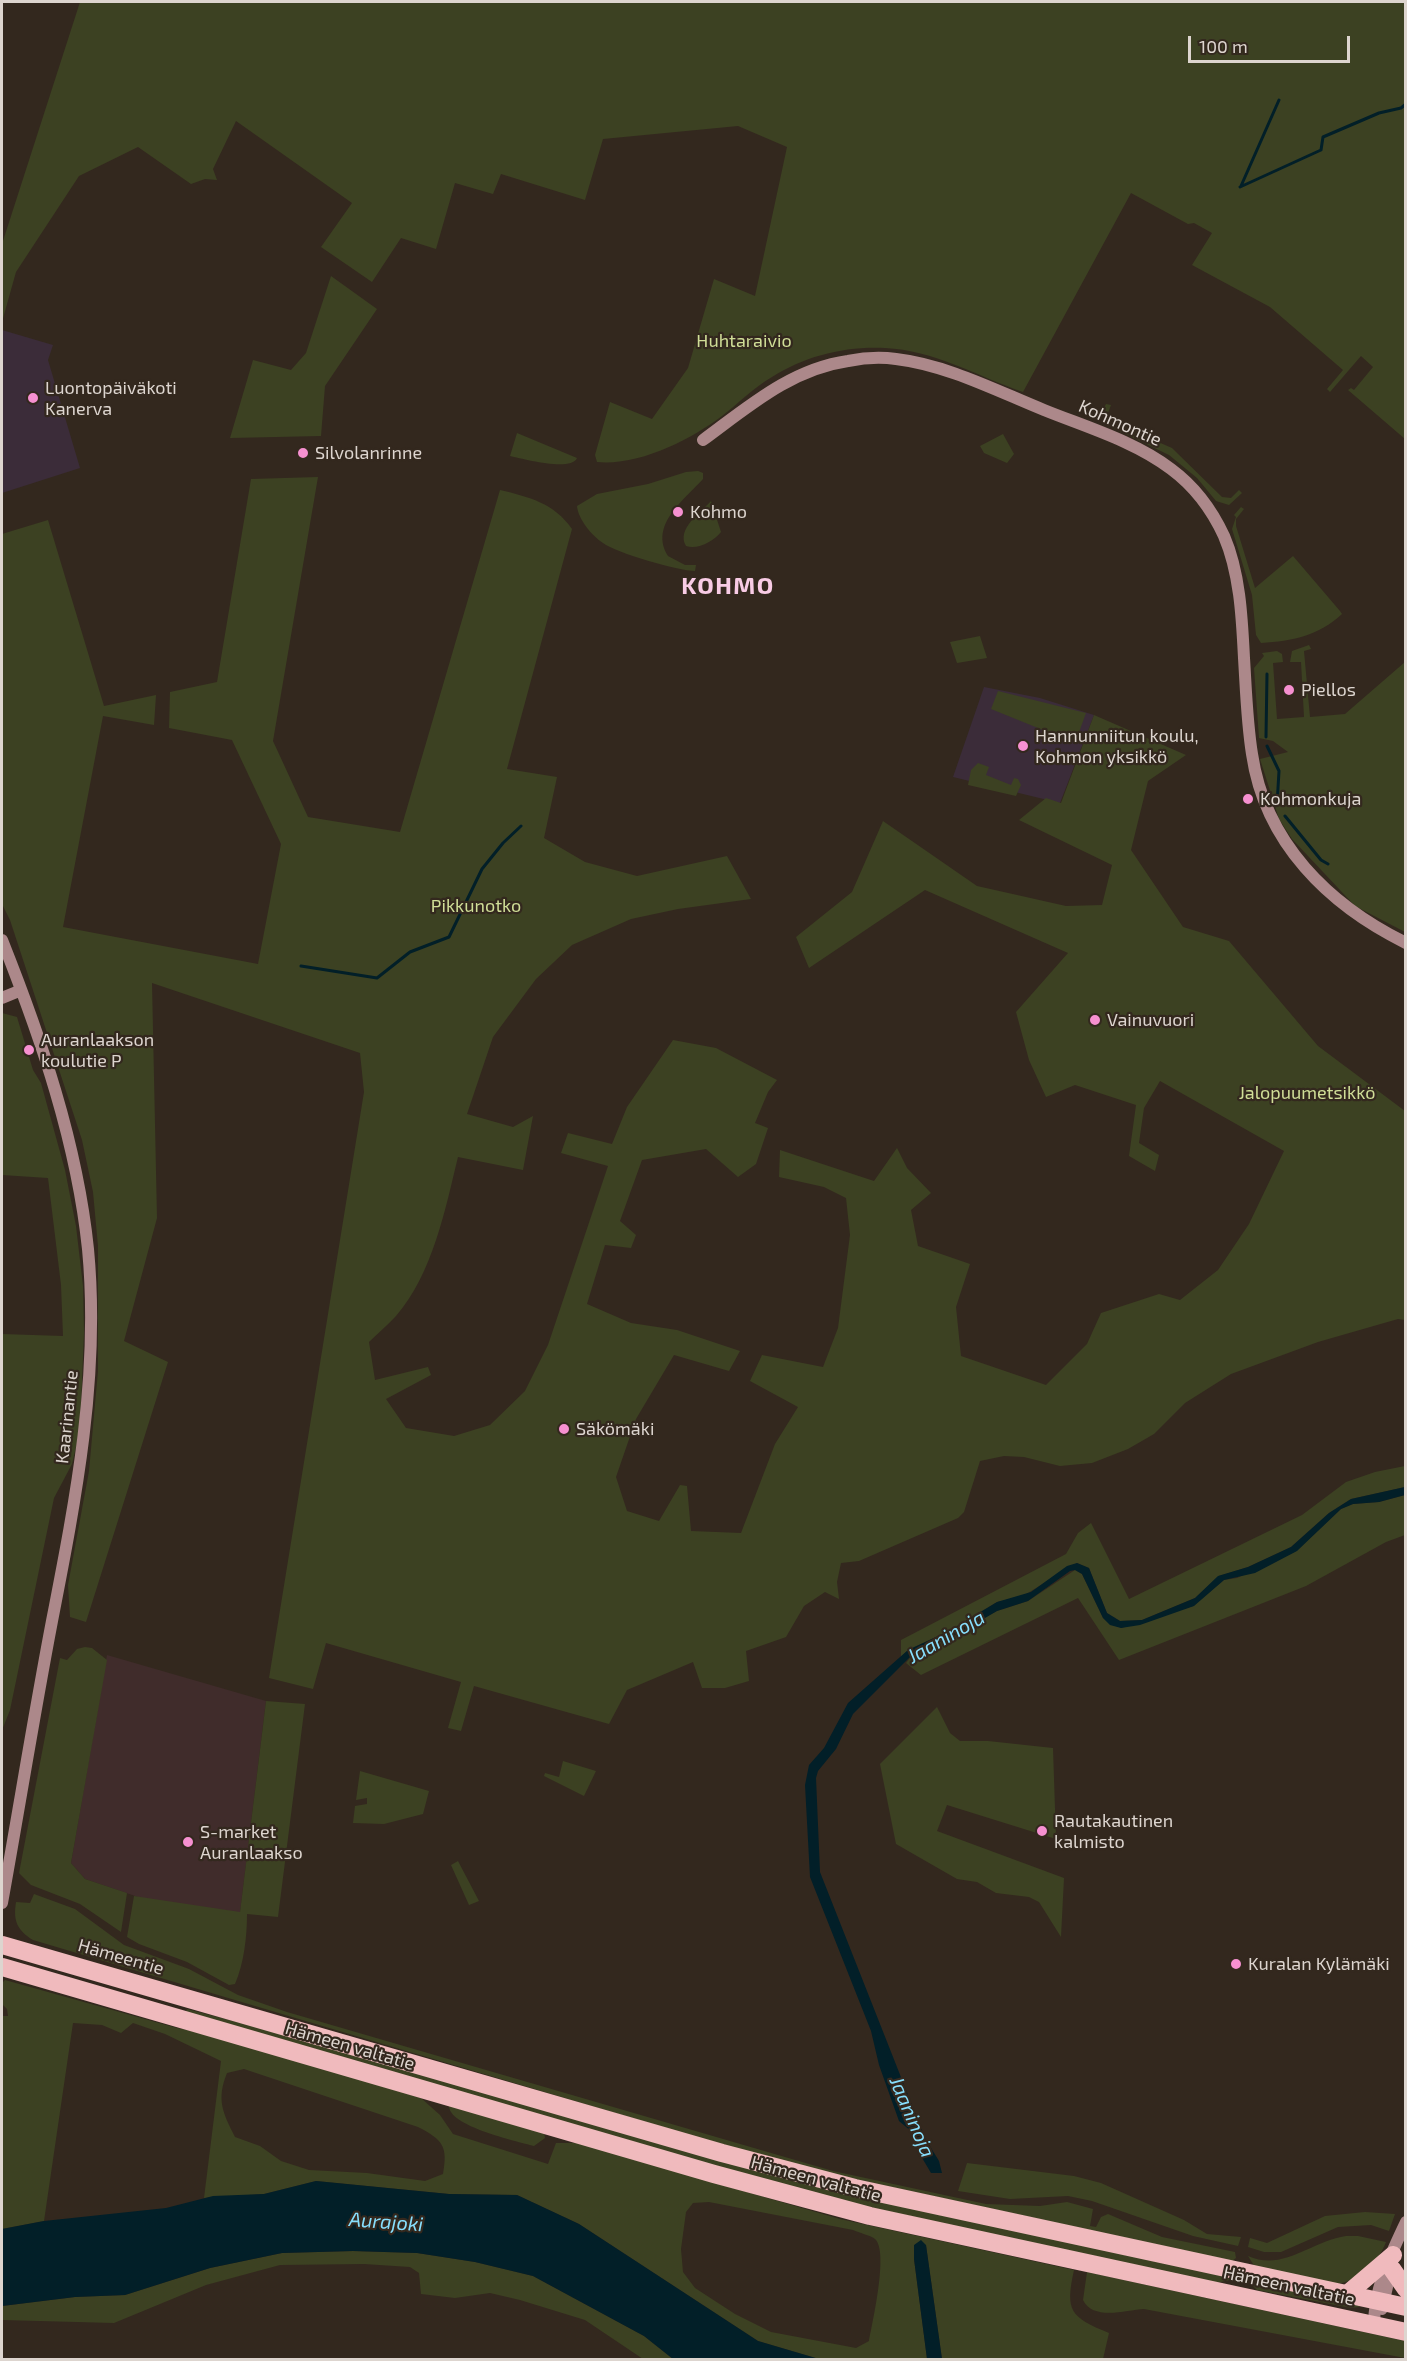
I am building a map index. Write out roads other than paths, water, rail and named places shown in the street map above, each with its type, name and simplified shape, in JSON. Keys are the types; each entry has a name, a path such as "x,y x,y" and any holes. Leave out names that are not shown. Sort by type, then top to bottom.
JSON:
{"highway":[{"name":"Hämeentie","path":"2,1945 228,2010"},
{"name":"Hämeen valtatie","path":"2,1967 714,2174 870,2216 1406,2332"},
{"name":"Hämeen valtatie","path":"228,2010 722,2153 855,2188 1406,2307"},
{"path":"1346,2295 1392,2262 1406,2289"}],"street":[{"name":"Kohmontie","path":"703,440 770,391 808,370 848,361 896,359 956,375 1116,439 1169,467 1189,484 1210,510 1230,552 1240,607 1252,755 1263,797 1276,825 1300,865 1332,897 1364,920 1406,943"},
{"name":"Kaarinantie","path":"2,940 51,1082 74,1161 88,1248 91,1344 84,1440 70,1532 2,1904"},
{"path":"2,998 20,991"},
{"path":"1374,2326 1406,2222"}],"water":[{"name":"Jaaninoja","path":"1405,1487 1405,1495 1379,1502 1353,1504 1341,1509 1297,1551 1255,1573 1224,1580 1194,1606 1140,1625 1121,1628 1110,1625 1103,1618 1082,1574 1075,1570 1070,1571 1028,1601 997,1611 956,1635 913,1654 853,1714 836,1749 818,1771 816,1778 820,1872 925,2138 939,2161 942,2173 931,2173 918,2151 912,2132 899,2121 879,2065 871,2031 810,1877 805,1785 809,1765 824,1748 848,1703 908,1650 949,1631 997,1602 1031,1592 1067,1566 1077,1563 1089,1568 1107,1613 1120,1621 1142,1620 1195,1598 1218,1576 1248,1567 1291,1547 1329,1513 1351,1499"},
{"name":"Aurajoki","path":"316,2181 449,2194 517,2195 579,2224 758,2341 819,2359 673,2359 644,2336 533,2276 475,2262 417,2253 353,2251 282,2253 210,2268 125,2295 75,2297 2,2306 2,2229 44,2221 166,2208 213,2196 264,2194"},
{"path":"921,2240 926,2245 942,2359 927,2359 914,2259 914,2245"}],"waterway":[{"path":"1241,186 1279,100"},
{"path":"1240,187 1321,150 1323,137 1379,113 1401,108 1406,104"},
{"path":"1266,737 1267,674"},
{"path":"1267,746 1279,771 1277,805"},
{"path":"1285,816 1321,860 1328,864"},
{"name":"Pikkunotko","path":"301,966 377,978 410,952 449,937 482,869 503,843 521,826"}],"place":[{"name":"Luontopäiväkoti Kanerva","path":"33,398"},
{"name":"Silvolanrinne","path":"303,453"},
{"name":"Kohmo","path":"678,512"},
{"name":"Piellos","path":"1289,690"},
{"name":"Hannunniitun koulu, Kohmon yksikkö","path":"1023,746"},
{"name":"Kohmonkuja","path":"1248,799"},
{"name":"Vainuvuori","path":"1095,1020"},
{"name":"Auranlaakson koulutie P","path":"29,1050"},
{"name":"Säkömäki","path":"564,1429"},
{"name":"Rautakautinen kalmisto","path":"1042,1831"},
{"name":"S-market Auranlaakso","path":"188,1842"},
{"name":"Kuralan Kylämäki","path":"1236,1964"}],"district":[{"name":"KOHMO","path":"728,586"}],"park label":[{"name":"Huhtaraivio","path":"744,341"},
{"name":"Jalopuumetsikkö","path":"1307,1093"}]}
